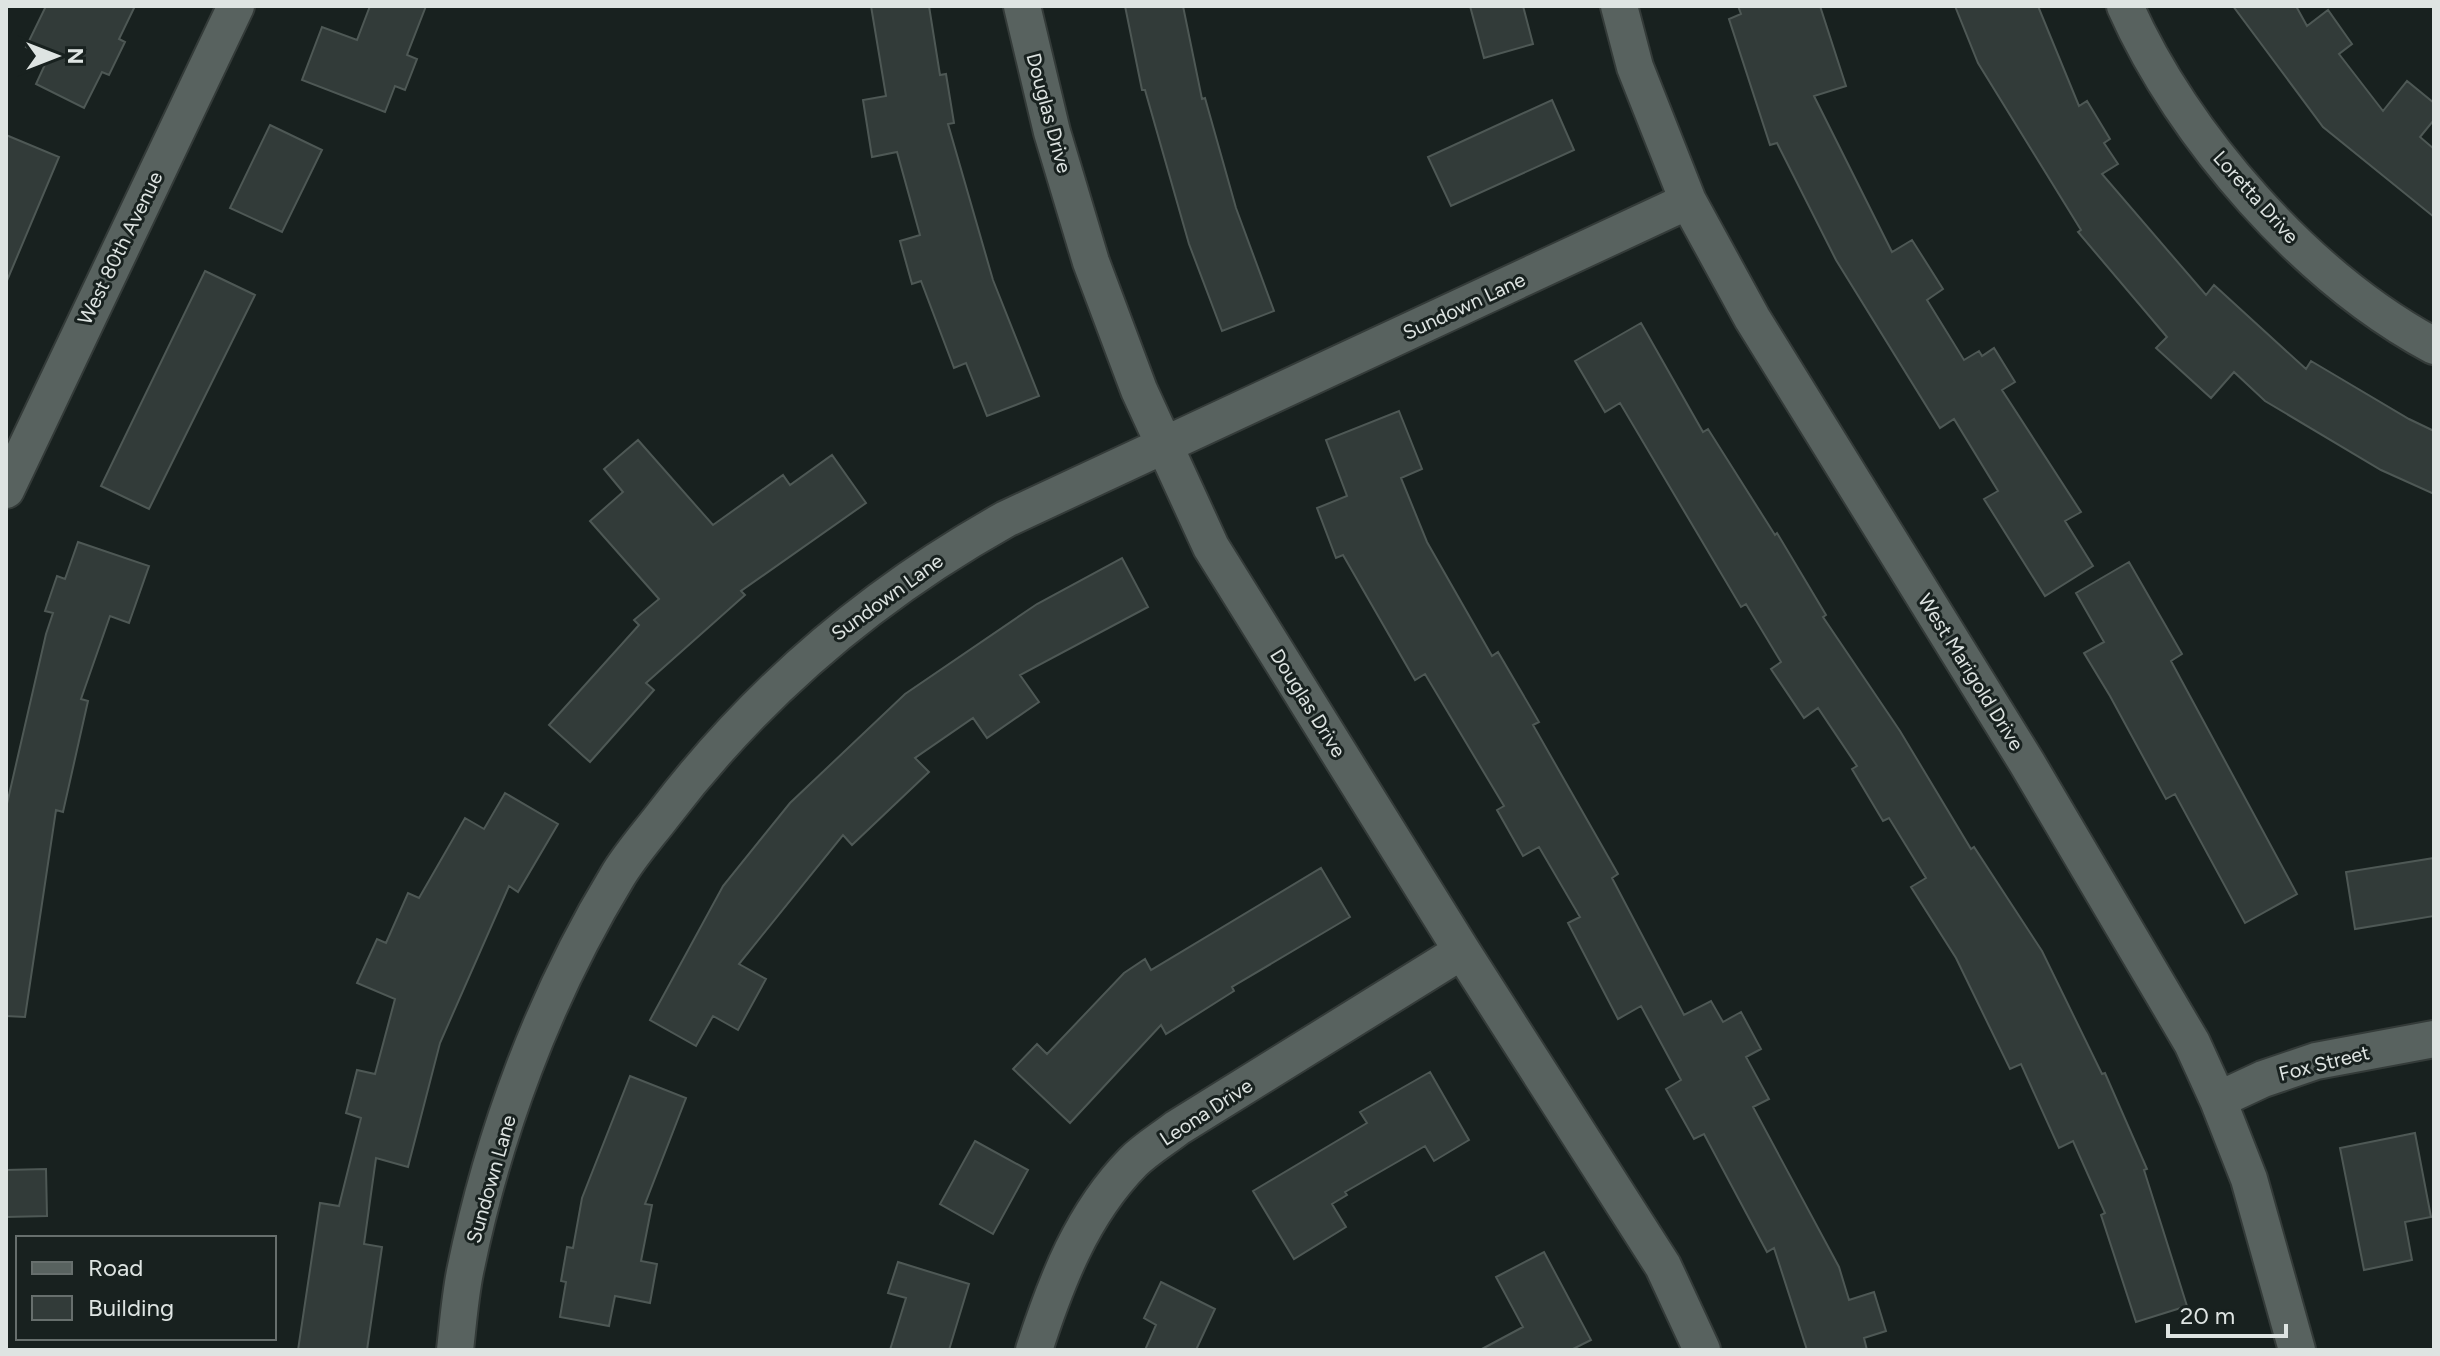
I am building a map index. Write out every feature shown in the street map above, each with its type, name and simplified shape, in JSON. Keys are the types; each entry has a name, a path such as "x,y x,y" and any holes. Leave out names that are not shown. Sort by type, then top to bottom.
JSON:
{"street":[{"name":"West 80th Avenue","path":"6,490 236,6"},
{"name":"Douglas Drive","path":"1022,6 1052,132 1091,262 1139,390 1211,547 1462,951 1663,1266 1702,1350"},
{"name":"West Marigold Drive","path":"1619,6 1635,67 1688,201 1752,318 2027,763 2192,1043 2249,1179 2297,1350"},
{"name":"Loretta Drive","path":"2125,6 2162,76 2191,122 2224,165 2279,226 2362,299 2434,346"},
{"name":"Sundown Lane","path":"455,1350 465,1274 498,1139 553,1000 619,874 679,794 757,705 823,644 914,575 1006,519 1688,201"},
{"name":"Leona Drive","path":"1034,1350 1067,1259 1097,1207 1134,1161 1177,1128 1462,951"},
{"name":"Fox Street","path":"2218,1100 2263,1079 2316,1061 2434,1039"}],"building":[{"path":"46,6 135,6 119,39 125,42 109,75 102,72 84,108 36,84 48,58 26,47"},
{"path":"370,6 426,6 407,55 417,59 405,90 395,86 385,112 302,80 322,27 357,40"},
{"path":"871,6 929,6 940,75 946,74 954,123 948,124 993,280 1039,396 987,416 966,363 954,368 921,281 912,284 900,241 920,235 897,152 872,157 863,100 886,96"},
{"path":"1125,6 1183,6 1202,99 1205,98 1236,208 1274,311 1222,331 1189,244 1145,90 1142,90"},
{"path":"1470,6 1523,6 1533,44 1484,58"},
{"path":"1738,6 1820,6 1846,86 1814,96 1892,252 1912,240 1943,289 1927,300 1964,360 1979,351 1982,356 1994,348 2015,382 2002,390 2081,512 2065,521 2093,566 2045,596 1984,499 1998,491 1954,419 1940,428 1836,260 1777,143 1770,145 1729,19 1741,14"},
{"path":"1955,6 2038,6 2079,106 2087,101 2110,139 2104,143 2118,164 2102,174 2206,295 2214,285 2306,369 2311,361 2434,431 2434,494 2381,470 2265,401 2234,372 2211,398 2156,348 2167,337 2078,232 2081,230 1978,63"},
{"path":"2233,6 2296,6 2307,26 2328,10 2352,44 2339,54 2383,111 2407,81 2434,103 2434,120 2420,137 2434,149 2434,217 2323,127"},
{"path":"1552,100 1574,150 1451,206 1428,157"},
{"path":"270,125 322,150 282,232 230,208"},
{"path":"6,135 59,157 6,283"},
{"path":"205,271 255,295 149,509 101,486"},
{"path":"1641,323 1703,432 1708,429 1775,535 1777,533 1826,615 1823,617 1900,731 1971,849 1974,847 2042,951 2102,1074 2105,1073 2147,1169 2144,1170 2187,1306 2136,1322 2101,1215 2105,1213 2073,1141 2059,1148 2021,1064 2010,1069 1956,958 1911,887 1926,878 1889,818 1883,821 1852,769 1857,766 1818,708 1804,718 1771,669 1781,662 1746,604 1741,607 1620,403 1605,412 1575,361"},
{"path":"1399,411 1422,469 1401,478 1427,542 1492,656 1498,652 1539,722 1533,725 1618,874 1612,878 1684,1015 1711,1001 1723,1022 1741,1012 1761,1049 1746,1057 1769,1099 1753,1107 1839,1267 1849,1300 1874,1292 1886,1331 1864,1338 1867,1350 1807,1350 1774,1248 1767,1252 1704,1134 1694,1139 1666,1089 1681,1080 1641,1006 1618,1019 1568,923 1580,917 1539,847 1523,856 1497,810 1504,806 1425,674 1415,680 1343,555 1336,558 1317,508 1347,496 1326,440"},
{"path":"638,440 713,525 783,475 790,485 832,455 866,503 741,591 745,595 646,683 654,690 590,762 549,725 639,625 634,620 659,599 590,521 623,492 604,469"},
{"path":"78,542 149,566 129,623 110,616 81,699 88,701 63,812 56,810 25,1017 6,1016 6,808 53,613 45,611 57,576 65,579"},
{"path":"1122,558 1148,607 1020,675 1039,702 987,738 973,718 915,758 929,772 852,845 843,835 739,964 766,979 738,1030 713,1016 696,1046 650,1020 723,886 790,803 905,694 1037,604"},
{"path":"2129,562 2182,654 2171,661 2297,894 2245,923 2175,794 2166,799 2084,653 2104,642 2076,593"},
{"path":"505,793 558,824 518,892 509,886 440,1043 408,1167 376,1158 364,1244 382,1247 367,1350 298,1350 320,1203 339,1206 361,1118 346,1113 357,1070 375,1074 395,999 357,983 377,939 386,943 408,893 419,898 465,818 484,829"},
{"path":"2434,858 2434,916 2355,929 2346,872"},
{"path":"1321,868 1350,917 1232,987 1234,991 1166,1034 1161,1025 1070,1123 1013,1069 1037,1044 1047,1054 1124,973 1145,959 1151,970"},
{"path":"1430,1072 1469,1140 1434,1161 1425,1146 1345,1192 1347,1195 1332,1204 1346,1227 1294,1259 1253,1191 1367,1123 1360,1112"},
{"path":"630,1076 686,1098 645,1204 652,1205 641,1261 657,1264 650,1303 615,1296 609,1326 560,1317 566,1282 561,1281 567,1247 573,1248 582,1198"},
{"path":"2415,1133 2431,1217 2405,1222 2412,1260 2364,1270 2340,1148"},
{"path":"975,1141 1028,1170 993,1234 940,1204"},
{"path":"46,1169 47,1216 6,1217 6,1170"},
{"path":"1544,1252 1591,1340 1571,1350 1480,1350 1523,1327 1496,1277"},
{"path":"898,1262 969,1284 949,1350 890,1350 906,1298 888,1293"},
{"path":"1161,1282 1215,1309 1196,1350 1145,1350 1156,1325 1144,1318"}]}
